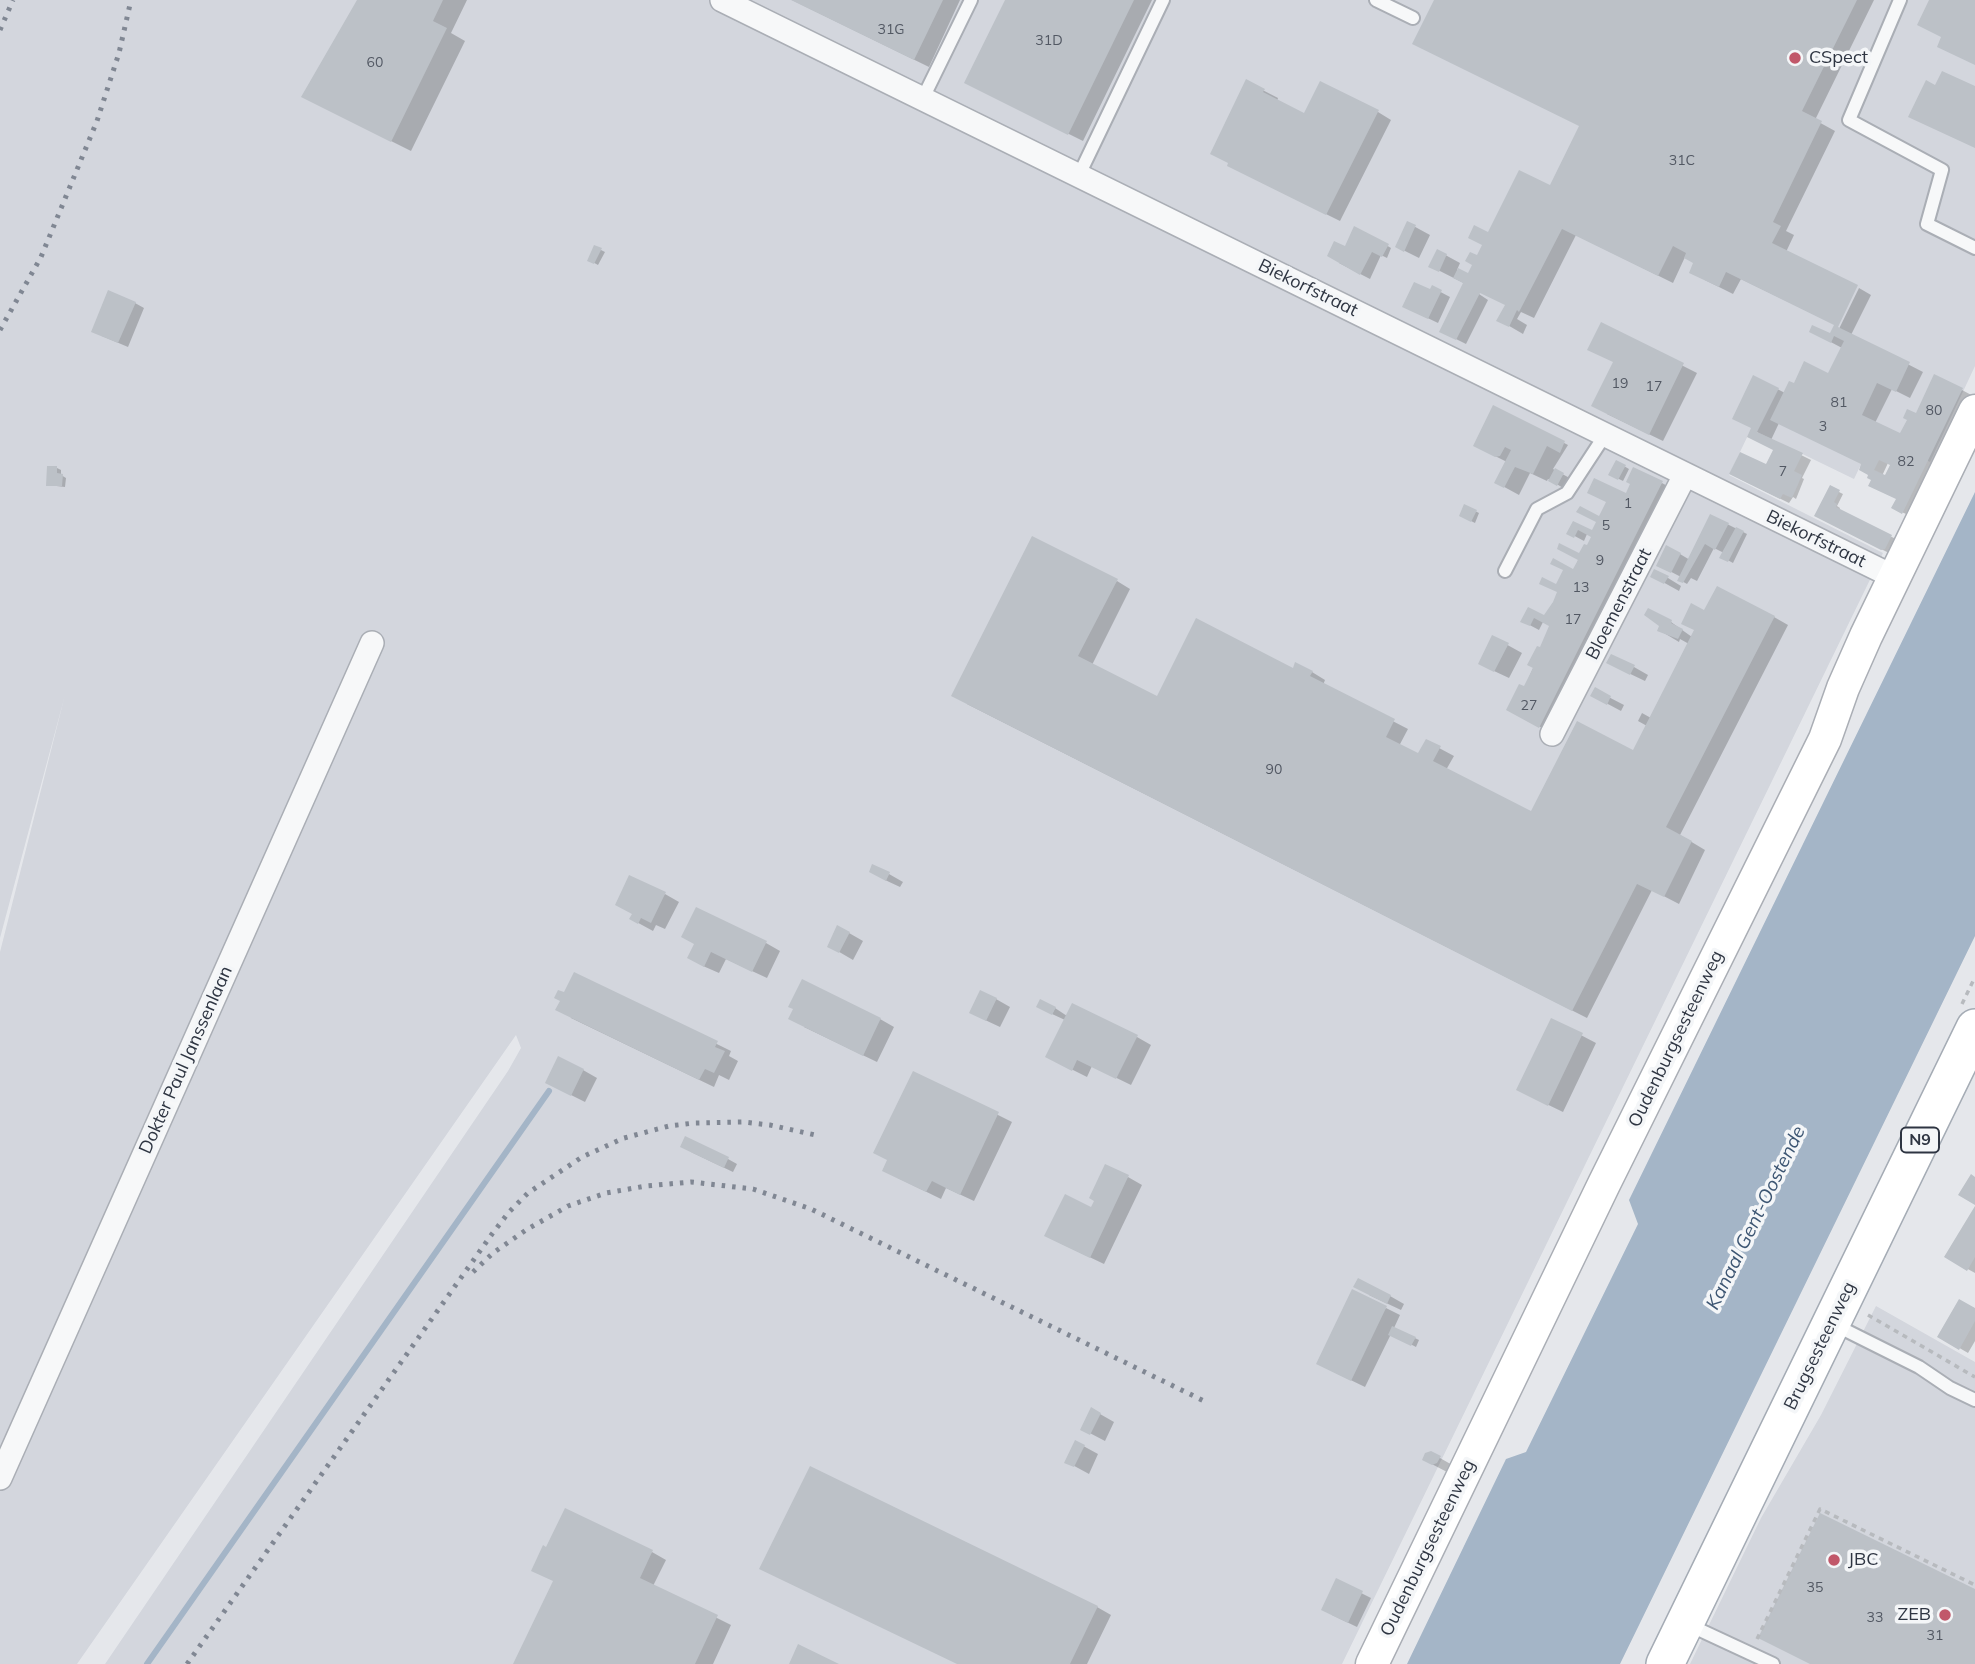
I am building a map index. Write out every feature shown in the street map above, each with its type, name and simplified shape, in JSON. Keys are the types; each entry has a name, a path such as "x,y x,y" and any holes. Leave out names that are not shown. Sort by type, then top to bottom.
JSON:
{"main road":[{"name":"Brugsesteenweg","path":"1665,1664 1975,1028"}],"street":[{"name":"Biekorfstraat","path":"722,0 1894,577"},
{"name":"Oudenburgsesteenweg","path":"1372,1664 1604,1184 1825,738 1843,688 1975,411"},
{"name":"Bloemenstraat","path":"1552,734 1685,475"},
{"name":"Dokter Paul Janssenlaan","path":"0,1478 372,643"}],"lane":[{"path":"923,98 971,0"},
{"path":"1079,175 1163,0"},
{"path":"1376,0 1413,18"},
{"path":"1900,0 1849,120 1942,170 1927,224 1975,248"},
{"path":"1505,571 1537,509 1567,493 1605,435"},
{"path":"1837,1311 1950,1388 1975,1400"},
{"path":"1684,1622 1773,1664"}],"path":[{"path":"1837,1311 1975,1377"},
{"path":"1750,1653 1820,1509 1975,1585"}],"shaded area":[{"path":"0,0 1975,0 1975,366 1930,462 1875,435 1854,479 1751,429 1729,475 1883,553 1342,1664 105,1664 508,1071 521,1048 516,1035 77,1664 0,1664 0,952 65,695 0,938"},
{"path":"1876,1306 1975,1362 1975,1664 1690,1664 1761,1518 1821,1415"}],"water":[{"name":"Kanaal Gent-Oostende","path":"1975,492 1975,936 1620,1664 1407,1664 1506,1459 1526,1452 1638,1224 1629,1200"}],"building":[{"path":"357,0 443,0 433,21 447,28 391,142 301,97"},
{"path":"791,0 943,0 914,60"},
{"path":"1005,0 1134,0 1068,135 964,83"},
{"path":"1434,0 1857,0 1802,111 1822,121 1773,222 1781,226 1772,243 1858,285 1838,327 1910,362 1896,392 1877,383 1862,415 1900,433 1907,420 1903,418 1907,409 1916,413 1934,374 1963,388 1902,514 1891,508 1896,499 1868,486 1871,480 1859,470 1861,464 1770,420 1789,381 1794,383 1804,361 1828,373 1844,341 1834,336 1831,343 1809,332 1812,325 1830,333 1834,325 1726,272 1719,287 1689,273 1693,263 1684,258 1686,253 1673,246 1658,276 1562,229 1509,327 1496,321 1505,305 1480,293 1456,340 1439,332 1463,283 1453,278 1458,268 1468,273 1472,265 1465,261 1470,252 1477,255 1482,245 1468,238 1474,225 1488,232 1519,170 1550,185 1579,126 1412,44","holes":["1879,460 1890,465 1885,475 1874,470"]},
{"path":"1929,0 1975,0 1975,65 1937,47 1941,37 1917,25"},
{"path":"1942,71 1975,86 1975,148 1908,117 1926,80 1935,85"},
{"path":"1246,79 1265,89 1263,92 1304,113 1320,81 1379,110 1326,215 1227,166 1228,163 1210,154"},
{"path":"1407,221 1416,225 1404,252 1395,247"},
{"path":"1354,226 1389,244 1382,257 1372,252 1360,275 1327,256 1334,241 1345,246"},
{"path":"594,245 602,248 594,264 587,261"},
{"path":"1437,249 1447,254 1439,272 1428,267"},
{"path":"1414,282 1430,289 1432,285 1442,290 1428,319 1402,307"},
{"path":"108,290 136,302 118,343 91,332"},
{"path":"1601,322 1684,363 1649,435 1591,406 1613,362 1587,350"},
{"path":"1753,375 1779,388 1757,432 1803,453 1794,471 1802,475 1792,498 1783,494 1780,499 1729,474 1740,452 1766,464 1773,450 1747,437 1751,428 1732,419"},
{"path":"1493,405 1565,441 1560,453 1547,446 1533,474 1515,467 1504,488 1494,483 1511,450 1505,447 1500,456 1495,457 1473,446"},
{"path":"1616,460 1626,465 1618,480 1608,475"},
{"path":"47,466 57,466 57,473 63,474 62,486 46,486"},
{"path":"1633,467 1663,481 1539,728 1506,710 1519,684 1524,686 1533,668 1527,665 1537,646 1540,647 1549,626 1534,618 1530,626 1520,622 1528,607 1544,615 1553,602 1557,592 1539,584 1542,577 1556,584 1563,570 1550,564 1553,558 1573,569 1578,560 1557,549 1559,543 1579,553 1584,544 1587,545 1591,537 1578,530 1574,538 1566,534 1573,521 1592,530 1596,522 1576,512 1580,506 1599,516 1606,502 1587,493 1594,478 1626,493 1630,484 1626,482"},
{"path":"1555,468 1564,473 1557,486 1548,481"},
{"path":"1830,485 1840,490 1834,502 1836,507 1892,535 1885,549 1881,550 1814,516"},
{"path":"1464,504 1477,510 1471,522 1459,516"},
{"path":"1710,514 1729,523 1715,550 1705,544 1683,583 1677,581"},
{"path":"1736,527 1744,531 1728,562 1719,558"},
{"path":"1032,536 1118,579 1078,656 1157,696 1196,618 1293,668 1295,662 1313,671 1310,676 1395,719 1386,737 1418,753 1426,739 1441,746 1433,761 1531,811 1577,721 1633,750 1694,630 1681,624 1691,603 1704,610 1717,586 1775,616 1666,827 1692,841 1664,897 1637,884 1572,1011 951,696"},
{"path":"1666,545 1681,553 1671,573 1656,566"},
{"path":"1654,569 1669,576 1664,584 1650,577"},
{"path":"1648,608 1683,629 1678,639 1657,631 1659,626 1644,615"},
{"path":"1492,635 1509,643 1494,672 1478,664"},
{"path":"1611,654 1635,665 1630,675 1606,663"},
{"path":"1595,687 1611,696 1607,705 1590,696"},
{"path":"872,864 890,872 886,881 869,872"},
{"path":"629,875 666,892 651,923 641,918 638,924 629,919 632,914 615,905"},
{"path":"696,907 767,941 752,972 711,952 704,967 687,958 694,944 681,937"},
{"path":"837,925 850,932 839,953 827,947"},
{"path":"574,972 718,1041 715,1047 725,1051 714,1073 705,1069 699,1080 555,1010 560,1001 554,998 558,990 564,992"},
{"path":"802,979 881,1018 863,1056 788,1019 793,1009 788,1007"},
{"path":"980,990 997,998 986,1021 969,1013"},
{"path":"1040,999 1056,1007 1052,1015 1036,1007"},
{"path":"1072,1003 1138,1035 1116,1079 1077,1060 1072,1071 1045,1057"},
{"path":"1551,1018 1583,1033 1548,1106 1516,1090"},
{"path":"558,1056 584,1069 571,1096 545,1083"},
{"path":"913,1071 999,1112 960,1195 932,1181 926,1192 882,1171 887,1160 873,1153"},
{"path":"685,1136 729,1157 724,1168 680,1147"},
{"path":"1105,1164 1129,1175 1090,1258 1044,1236 1065,1194 1091,1207 1094,1201 1089,1198"},
{"path":"1971,1174 1975,1177 1975,1205 1958,1195"},
{"path":"1975,1206 1975,1257 1967,1271 1944,1257"},
{"path":"1358,1278 1391,1295 1387,1304 1353,1287"},
{"path":"1352,1289 1387,1306 1351,1381 1316,1364"},
{"path":"1959,1299 1975,1308 1975,1321 1959,1350 1937,1337"},
{"path":"1392,1326 1416,1337 1411,1346 1388,1335"},
{"path":"1091,1407 1101,1413 1090,1435 1080,1430"},
{"path":"1075,1440 1085,1445 1074,1467 1064,1463"},
{"path":"1431,1451 1441,1456 1437,1463 1432,1465 1422,1460 1425,1453"},
{"path":"810,1466 1098,1606 1070,1664 957,1664 759,1569"},
{"path":"565,1508 653,1550 640,1578 718,1615 695,1664 513,1664 553,1581 531,1571"},
{"path":"1820,1513 1975,1589 1975,1664 1810,1664 1758,1638"},
{"path":"1336,1578 1363,1591 1348,1623 1321,1610"},
{"path":"798,1644 839,1664 789,1664"}],"waterway":[{"path":"147,1664 549,1091"}],"railway":[{"path":"0,30 13,0"},
{"path":"0,330 41,257 97,121 119,53 131,0"},
{"path":"187,1664 492,1234 528,1193 582,1157 624,1138 669,1126 743,1122 820,1136"},
{"path":"473,1272 493,1253 526,1230 568,1206 606,1193 691,1182 753,1189 811,1209 1204,1401"}],"place":[{"name":"CSpect","path":"1795,58"},
{"name":"JBC","path":"1834,1560"},
{"name":"ZEB","path":"1945,1615"}]}
